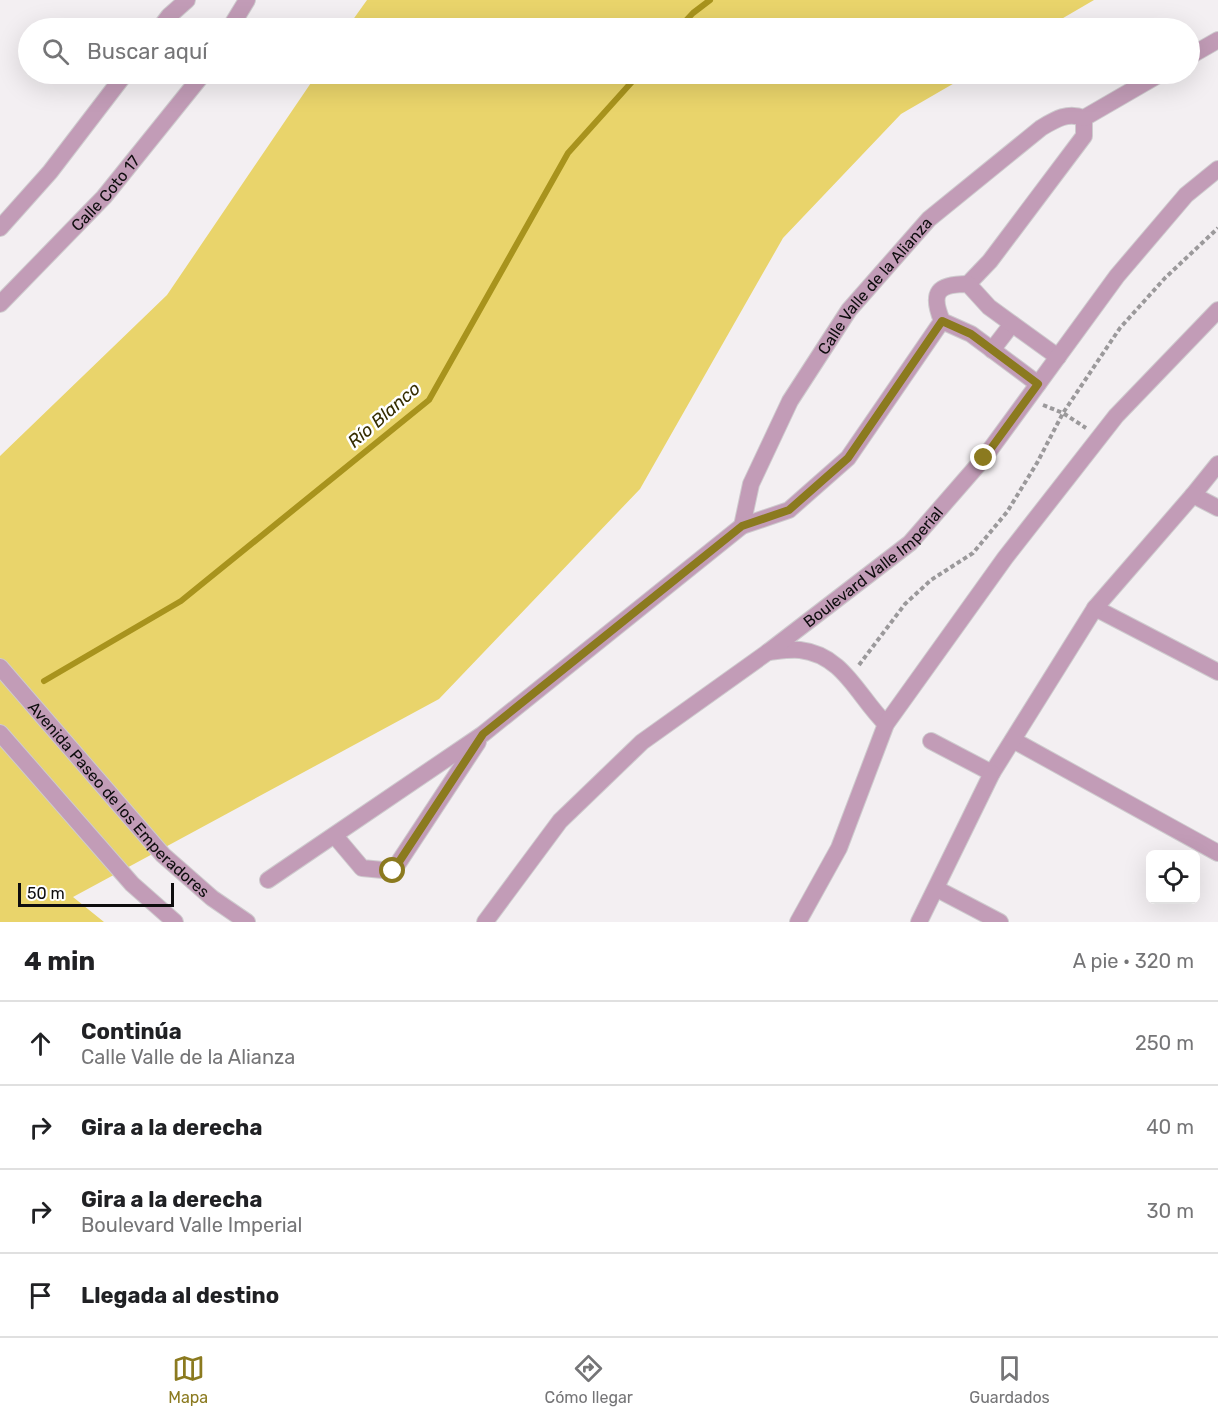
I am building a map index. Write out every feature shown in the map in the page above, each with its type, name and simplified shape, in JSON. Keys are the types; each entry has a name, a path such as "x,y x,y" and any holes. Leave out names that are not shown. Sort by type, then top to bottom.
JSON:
{"street":[{"path":"168,18 187,0"},
{"path":"236,18 247,0"},
{"path":"1200,50 1218,40"},
{"path":"0,228 50,172 117,84"},
{"name":"Calle Coto 17","path":"0,304 104,197 195,84"},
{"name":"Calle Valle de la Alianza","path":"742,526 751,484 790,401 849,310 929,219 1041,128 1060,117 1077,115 1084,118 1143,84"},
{"path":"1038,384 971,334 942,321 936,300 939,292 945,286 968,284 990,261 1084,135 1084,118"},
{"name":"Boulevard Valle Imperial","path":"485,922 560,821 633,750 768,652 910,543 984,458 1117,276 1186,195 1218,169"},
{"path":"968,284 989,307 1058,357"},
{"path":"798,922 839,848 886,724 1005,558 1116,416 1218,310"},
{"path":"268,880 483,734 742,526 789,510 848,458 942,321"},
{"path":"992,350 1012,324"},
{"path":"919,922 992,773 1095,608 1218,464"},
{"path":"1193,495 1218,508"},
{"path":"1095,608 1218,672"},
{"path":"768,652 799,650 819,654 837,665 850,677 874,713 886,724"},
{"name":"Avenida Paseo de los Emperadores","path":"0,667 163,855 212,898 247,922"},
{"path":"0,733 132,884 175,922"},
{"path":"335,836 362,868 393,871 483,734"},
{"path":"1013,740 1218,853"},
{"path":"931,741 992,773"},
{"path":"937,889 1000,922"}],"path":[{"path":"850,677 905,604 931,580 973,553 1007,512 1037,463 1063,413 1120,328 1165,278 1218,228"},
{"path":"1028,399 1063,413 1100,437"}],"shaded area":[{"path":"367,0 1094,0 1063,18 354,18"},
{"path":"310,84 953,84 901,114 783,238 640,489 439,699 73,897 104,922 0,922 0,456 167,295"}],"waterway":[{"name":"Río Blanco","path":"688,18 710,0"},
{"name":"Río Blanco","path":"44,681 181,601 429,400 568,153 630,84"}],"route":[{"path":"393,871 483,734 742,526 789,510 848,458 942,321 971,334 1038,384 984,458"}]}
